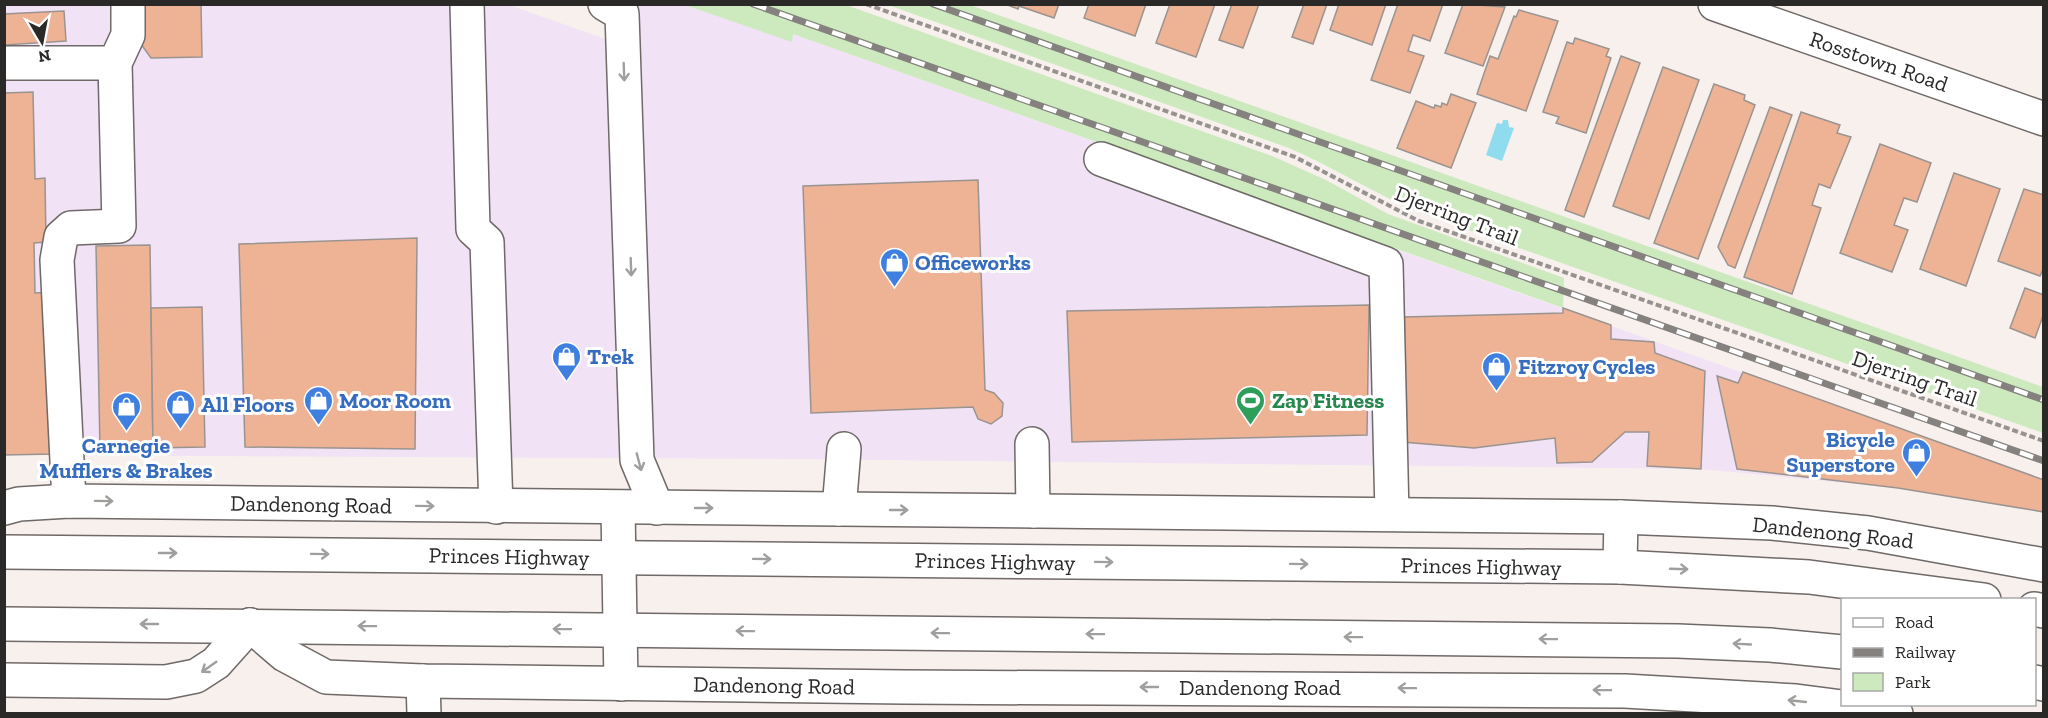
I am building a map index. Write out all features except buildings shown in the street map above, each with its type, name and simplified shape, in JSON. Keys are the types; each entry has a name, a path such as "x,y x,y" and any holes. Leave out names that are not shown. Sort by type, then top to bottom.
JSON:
{"main road":[{"path":"69,501 57,260 61,237 71,228 119,226 115,63 128,35 128,4"},
{"path":"467,4 473,229 487,242 496,507"},
{"name":"Rosstown Road","path":"1720,5 2043,119"},
{"path":"614,9 637,460 657,508"},
{"path":"4,63 115,63"},
{"path":"1101,159 1386,264 1392,514"},
{"path":"1032,444 1033,511"},
{"path":"839,509 844,449"},
{"name":"Dandenong Road","path":"4,508 19,504 69,501 1621,517 1772,523 1868,533 2043,565"},
{"path":"618,507 621,684"},
{"path":"1620,567 1621,517"},
{"name":"Princes Highway","path":"4,552 1620,567 1740,572 1864,591 1957,598"},
{"path":"4,624 1678,641 1770,645 1841,652"},
{"path":"4,680 166,682 196,676 216,663 250,625"},
{"name":"Dandenong Road","path":"250,625 285,656 326,677 621,684 904,700 1367,700 1675,692 1786,700 1896,714"},
{"path":"423,681 424,714"}],"path":[{"name":"Djerring Trail","path":"866,4 1295,158 1419,221 2043,441"}],"shaded area":[{"path":"4,5 509,5 614,42 614,5 685,5 791,41 793,34 2043,480 2043,512 1898,488 1701,469 794,459 5,455"}],"green space":[{"path":"685,5 846,5 1272,156 1326,180 1388,214 1564,278 1563,308 793,34 792,42"},
{"path":"888,5 970,5 2043,387 2043,433 1423,214 1289,148"}],"water":[{"path":"1503,120 1508,120 1509,127 1514,128 1502,161 1486,155 1497,123 1502,124"}],"railway":[{"path":"753,4 2044,461"},
{"path":"933,4 2044,400"}],"place":[{"name":"Officeworks","path":"894,288"},
{"name":"Trek","path":"566,382"},
{"name":"Fitzroy Cycles","path":"1497,392"},
{"name":"Moor Room","path":"318,426"},
{"name":"Zap Fitness","path":"1251,426"},
{"name":"All Floors","path":"180,430"},
{"name":"Carnegie Mufflers & Brakes","path":"126,432"},
{"name":"Bicycle Superstore","path":"1916,478"}]}
